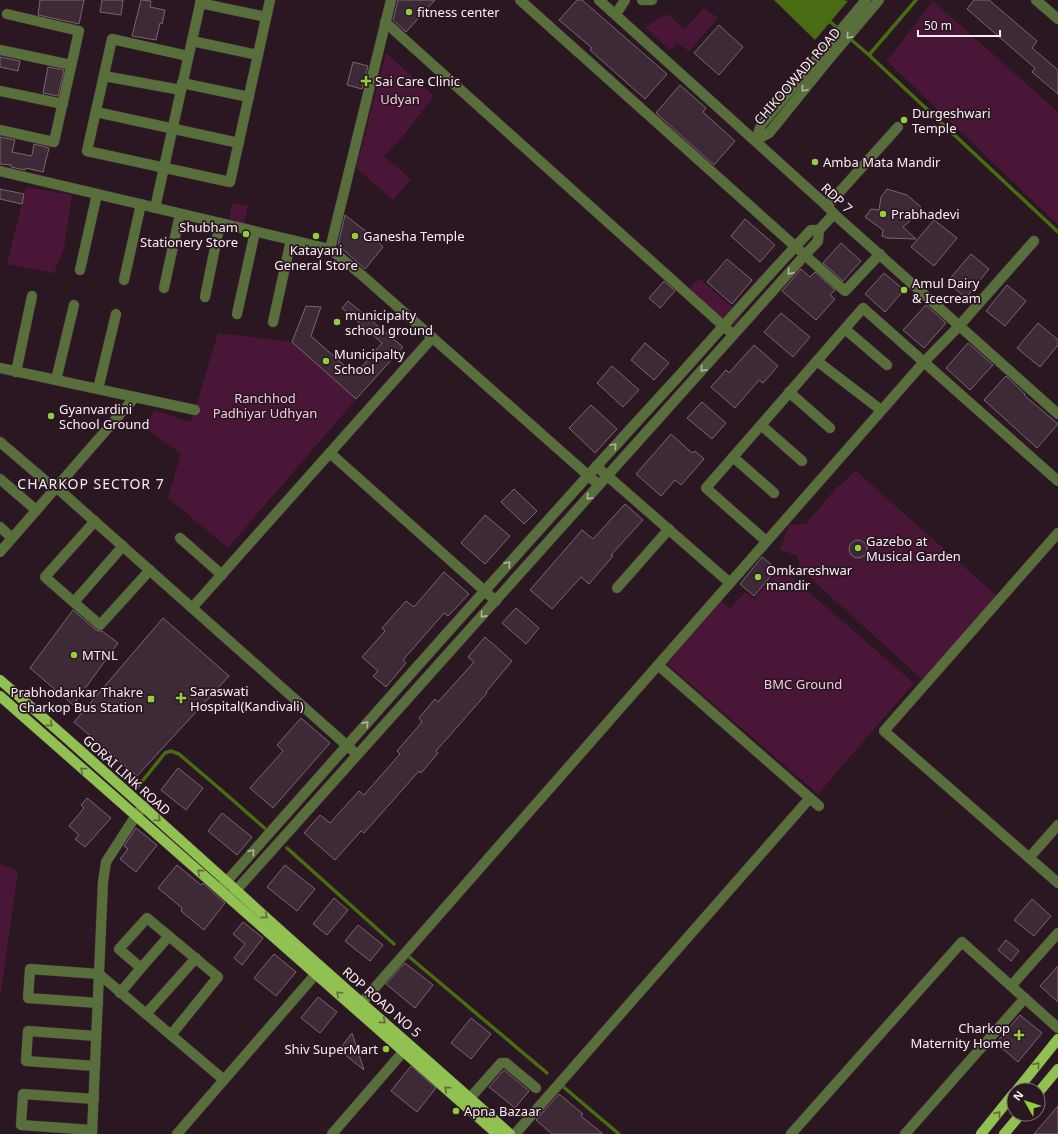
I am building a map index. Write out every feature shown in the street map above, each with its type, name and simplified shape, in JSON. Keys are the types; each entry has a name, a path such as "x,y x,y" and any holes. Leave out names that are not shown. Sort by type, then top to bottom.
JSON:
{"main road":[{"name":"GORAI LINK ROAD","path":"0,680 144,806 223,886"},
{"name":"GORAI LINK ROAD","path":"0,696 135,817 233,894"},
{"name":"RDP ROAD NO 5","path":"233,894 358,1006 407,1048 470,1098 510,1134"},
{"path":"1023,1082 1058,1039"},
{"name":"RDP ROAD NO 5","path":"407,1048 497,1134"},
{"path":"1046,1083 1058,1069"},
{"path":"981,1134 1006,1103"},
{"path":"1004,1134 1014,1122"}],"street":[{"path":"188,56 112,39 88,151 230,182 270,0"},
{"path":"330,249 391,0"},
{"path":"520,0 845,291 880,254"},
{"name":"RDP 7","path":"599,0 756,140 834,214 1058,414"},
{"path":"616,14 625,0"},
{"path":"642,0 652,0"},
{"name":"CHIKOOWADI ROAD","path":"826,55 858,8 866,0"},
{"name":"CHIKOOWADI ROAD","path":"756,140 761,125 879,0"},
{"path":"1036,0 1058,19"},
{"path":"155,208 200,1 266,17"},
{"path":"0,130 54,142 79,32 7,14"},
{"path":"386,22 734,335"},
{"path":"192,41 258,55"},
{"path":"0,50 71,65"},
{"path":"104,76 182,86 249,97"},
{"path":"0,91 62,104"},
{"path":"96,112 238,143"},
{"path":"827,206 898,127"},
{"path":"0,171 330,249 364,277 599,485"},
{"path":"80,270 97,194"},
{"path":"124,280 141,204"},
{"path":"164,288 180,214"},
{"path":"233,894 805,256 818,241 819,230 834,214"},
{"path":"205,297 220,223"},
{"path":"223,886 596,466 811,230 819,230"},
{"path":"237,314 255,232"},
{"path":"273,322 291,240"},
{"path":"358,1006 881,410 959,326 1034,241"},
{"path":"16,372 32,296"},
{"path":"56,380 74,305"},
{"path":"766,541 706,488 863,308 1058,481"},
{"path":"98,389 116,314"},
{"path":"845,329 887,366"},
{"path":"192,608 432,338"},
{"path":"817,361 881,410"},
{"path":"0,368 195,410"},
{"path":"789,392 830,428"},
{"path":"0,552 135,397"},
{"path":"760,425 802,462"},
{"path":"0,442 95,521 358,755"},
{"path":"330,453 496,601"},
{"path":"733,457 774,493"},
{"path":"596,466 730,583"},
{"path":"0,479 36,510"},
{"path":"95,521 45,577 100,625 150,570"},
{"path":"0,528 12,538"},
{"path":"617,588 669,529"},
{"path":"1058,533 884,731 1058,883"},
{"path":"180,538 222,575"},
{"path":"74,602 123,546"},
{"path":"658,665 819,806"},
{"path":"65,754 73,744"},
{"path":"100,785 108,775"},
{"path":"515,1134 810,798"},
{"path":"94,1099 23,1094 21,1125 92,1132 94,1099 103,882 106,862 135,817 144,806"},
{"path":"1029,858 1058,825"},
{"path":"142,968 119,949 147,918 218,977 171,1035"},
{"path":"1011,986 1058,933"},
{"path":"120,992 169,936"},
{"path":"791,1134 962,942 1058,1028"},
{"path":"146,1014 196,958"},
{"path":"98,1003 28,998 30,969 99,974 224,1080"},
{"path":"177,1134 319,970"},
{"path":"905,1134 1026,998"},
{"path":"95,1066 26,1061 28,1032 96,1036"},
{"path":"332,1134 407,1048"},
{"path":"470,1098 501,1063 506,1063 536,1088"}],"green space":[{"path":"933,1 1058,112 1058,225 887,61"},
{"path":"704,8 718,18 689,51 677,43 670,50 645,27 667,14 685,29"},
{"name":"Udyan","path":"386,53 434,96 403,136 384,157 411,179 393,200 356,168"},
{"path":"26,187 72,195 64,248 54,273 7,264"},
{"path":"232,203 248,206 244,224 229,220"},
{"path":"699,278 744,318 733,329 689,290"},
{"name":"Ranchhod Padhiyar Udhyan","path":"218,333 292,342 356,399 228,548 168,498 181,454 145,427 154,410 191,422"},
{"path":"855,470 998,597 922,679 799,568 798,556 780,550 789,525 806,524 836,488 847,480"},
{"name":"BMC Ground","path":"781,568 914,683 818,794 666,663 720,600 730,609 745,592 754,599"},
{"path":"0,864 18,871 0,998"}],"shaded area":[{"path":"774,0 844,0 848,1 815,40"}],"building":[{"path":"40,0 84,0 79,24 38,15"},
{"path":"102,0 123,0 121,15 100,12"},
{"path":"141,0 151,1 150,7 165,10 156,40 132,36"},
{"name":"fitness center","path":"398,0 435,0 406,32 393,20"},
{"path":"577,0 582,0 667,74 645,99 590,50 592,48 559,20"},
{"path":"974,0 989,0 1037,41 1032,48 1058,70 1058,94 1032,72 1035,68 967,9"},
{"path":"719,25 743,47 719,75 694,53"},
{"path":"0,57 20,61 18,71 0,67"},
{"path":"353,62 368,66 362,89 347,85"},
{"path":"48,67 64,70 58,96 43,93"},
{"path":"680,85 706,108 703,112 735,141 714,165 656,113"},
{"path":"0,137 15,140 12,152 31,156 34,144 49,148 43,172 26,168 25,170 11,167 11,165 0,164"},
{"path":"0,189 24,194 22,204 0,199"},
{"name":"Prabhadevi","path":"887,189 907,195 921,207 921,211 903,227 916,239 887,238 882,236 883,230 865,217 871,209 879,210 881,197"},
{"name":"Ganesha Temple","path":"345,215 373,237 383,247 365,269 338,245"},
{"path":"745,219 775,245 760,262 731,236"},
{"path":"934,220 957,238 934,266 911,247"},
{"path":"841,243 861,261 843,281 823,263"},
{"path":"971,254 989,269 966,298 947,282"},
{"path":"727,259 752,280 732,304 707,282"},
{"path":"801,269 810,277 815,272 835,290 830,295 835,299 816,320 782,291"},
{"path":"884,273 904,290 885,312 865,294"},
{"path":"664,281 675,291 660,308 649,298"},
{"path":"1007,285 1026,301 1005,326 986,311"},
{"name":"Municipalty School","path":"348,301 403,347 356,399 292,342 306,306 321,307 311,336 355,375 382,343 342,308"},
{"path":"926,305 946,323 924,348 903,330"},
{"path":"781,313 810,337 793,357 764,332"},
{"path":"1038,323 1058,340 1058,345 1040,367 1017,348"},
{"path":"645,343 669,363 654,380 631,360"},
{"path":"968,343 993,365 970,390 946,368"},
{"path":"754,345 778,366 763,383 759,380 735,408 711,387 726,370 729,373"},
{"path":"612,366 639,390 623,407 597,383"},
{"path":"1006,376 1025,394 1024,395 1058,424 1037,448 984,400"},
{"path":"702,402 726,423 712,439 687,418"},
{"path":"591,405 617,429 595,453 569,428"},
{"path":"671,434 692,453 695,451 704,459 681,485 675,480 661,496 636,474"},
{"path":"514,489 537,511 524,524 501,502"},
{"path":"625,504 643,520 611,555 613,556 589,584 581,577 552,609 530,590 582,530 593,539"},
{"path":"485,515 510,536 485,564 461,543"},
{"name":"Gazebo at Musical Garden","path":"858,540 864,543 867,549 864,555 858,558 852,555 849,549 852,543"},
{"name":"Omkareshwar mandir","path":"762,557 777,569 754,596 740,584"},
{"path":"444,572 469,594 448,616 444,613 403,660 406,663 386,687 373,676 378,671 362,657 385,631 382,628 406,601 414,607"},
{"path":"516,608 539,628 526,644 502,623"},
{"name":"MTNL","path":"73,610 96,630 102,631 118,643 73,705 30,668"},
{"name":"Prabhodankar Thakre Charkop Bus Station","path":"163,618 229,676 137,776 74,722"},
{"path":"485,637 512,661 486,692 487,693 436,751 438,753 421,773 419,771 364,833 361,831 335,860 304,833 320,815 330,823 359,791 364,795 400,754 397,751 422,722 419,718 435,699 438,702 474,662 468,657"},
{"path":"301,718 330,743 273,808 250,788 283,751 277,745"},
{"path":"178,768 203,788 186,810 161,790"},
{"path":"87,798 111,818 85,847 75,839 79,835 69,826 84,808 81,805"},
{"path":"222,813 252,837 237,855 208,831"},
{"path":"136,828 157,845 136,872 120,859 128,849 124,846"},
{"path":"177,865 201,885 203,883 225,903 204,930 181,911 182,908 158,888"},
{"path":"285,865 315,889 297,911 267,887"},
{"path":"334,898 348,910 327,935 313,924"},
{"path":"1032,899 1051,916 1034,936 1014,920"},
{"path":"243,922 263,938 242,965 234,958 245,944 233,934"},
{"path":"358,925 383,945 370,961 345,941"},
{"path":"1006,940 1019,951 1011,961 998,950"},
{"path":"274,954 296,972 276,996 254,978"},
{"path":"405,963 433,985 415,1008 386,984"},
{"path":"1058,966 1058,1002 1040,986"},
{"path":"318,997 337,1012 320,1033 301,1018"},
{"path":"1020,1015 1042,1033 1018,1062 996,1043"},
{"path":"471,1018 491,1034 471,1059 451,1043"},
{"path":"352,1033 364,1070 339,1050"},
{"path":"411,1066 436,1088 417,1112 391,1091"},
{"path":"504,1070 529,1091 515,1108 489,1087"},
{"path":"559,1094 583,1114 581,1116 603,1134 552,1134 536,1120"},
{"path":"1058,1106 1058,1134 1034,1134 1044,1122 1046,1122"}],"waterway":[{"path":"848,37 869,55 916,0"},
{"path":"828,20 840,30"},
{"path":"869,55 1058,232"},
{"path":"136,789 165,753 171,751 179,754 269,832"},
{"path":"287,848 394,944"},
{"path":"407,955 547,1073"},
{"path":"560,1084 619,1134"}],"place":[{"name":"fitness center","path":"409,12"},
{"name":"Sai Care Clinic","path":"366,81"},
{"name":"Durgeshwari Temple","path":"904,120"},
{"name":"Amba Mata Mandir","path":"815,162"},
{"name":"Prabhadevi","path":"883,214"},
{"name":"Shubham Stationery Store","path":"246,234"},
{"name":"Katayani General Store","path":"316,236"},
{"name":"Ganesha Temple","path":"355,236"},
{"name":"Amul Dairy & Icecream","path":"904,290"},
{"name":"municipalty school ground","path":"337,322"},
{"name":"Municipalty School","path":"326,361"},
{"name":"Gyanvardini School Ground","path":"51,416"},
{"name":"Gazebo at Musical Garden","path":"858,548"},
{"name":"Omkareshwar mandir","path":"758,577"},
{"name":"MTNL","path":"74,655"},
{"name":"Saraswati Hospital(Kandivali)","path":"181,698"},
{"name":"Prabhodankar Thakre Charkop Bus Station","path":"151,699"},
{"name":"Charkop Maternity Home","path":"1019,1035"},
{"name":"Shiv SuperMart","path":"386,1049"},
{"name":"Apna Bazaar","path":"456,1111"}],"district":[{"name":"CHARKOP SECTOR 7","path":"91,484"}]}
